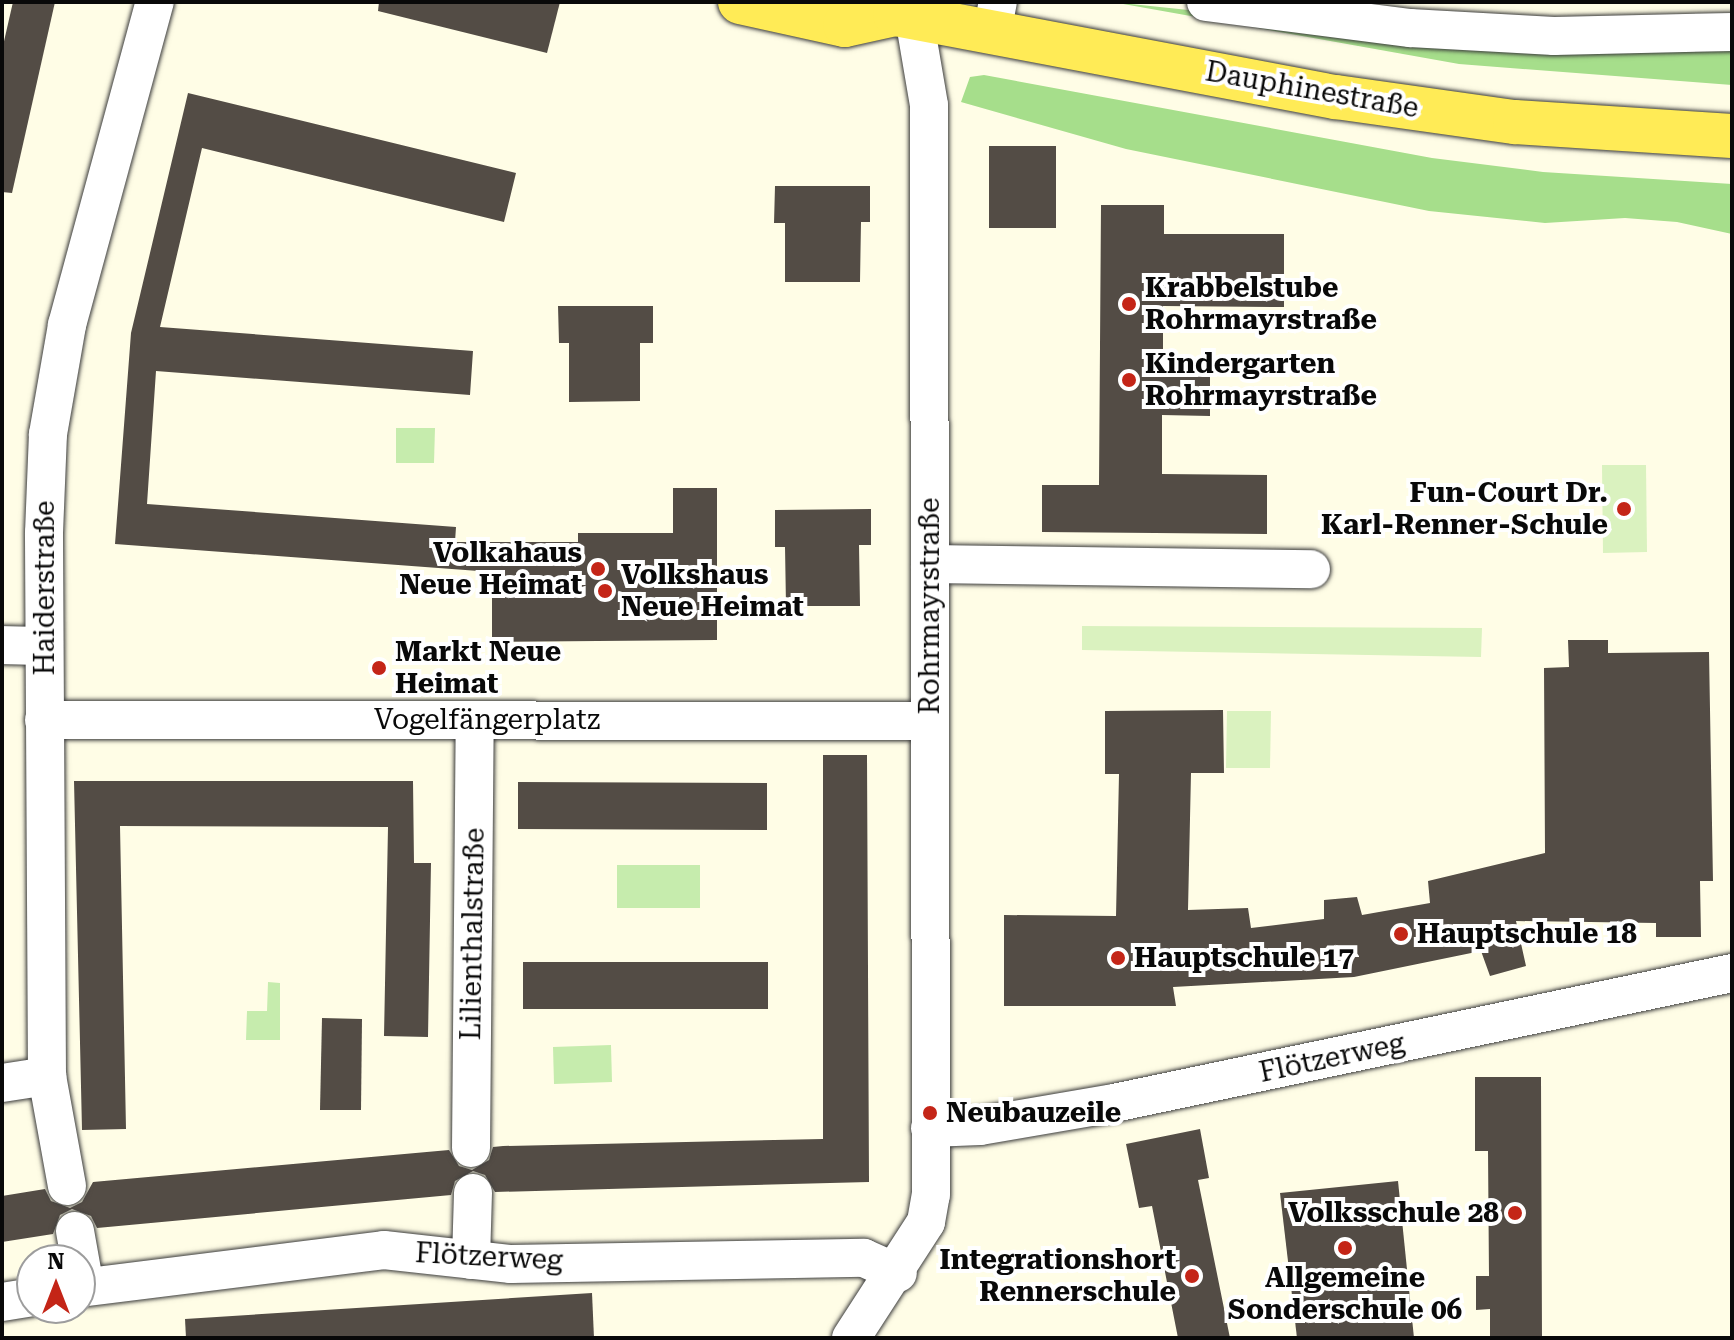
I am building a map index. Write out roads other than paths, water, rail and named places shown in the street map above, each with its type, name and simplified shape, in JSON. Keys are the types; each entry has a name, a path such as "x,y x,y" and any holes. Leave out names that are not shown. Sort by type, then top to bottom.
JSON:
{"main road":[{"name":"Dauphinestraße","path":"740,2 845,25 896,11 995,17 1395,106 1515,122 1732,136"}],"street":[{"name":"Haiderstraße","path":"67,1186 47,1076 45,488 54,391 67,325 155,2"},
{"path":"1206,2 1410,28 1554,36 1732,32"},
{"name":"Rohrmayrstraße","path":"896,11 929,105 930,564 931,1195 926,1222 898,1273"},
{"path":"930,564 1311,569"},
{"path":"2,645 44,646"},
{"name":"Vogelfängerplatz","path":"44,720 930,721"},
{"name":"Lilienthalstraße","path":"471,1148 475,720"},
{"name":"Flötzerweg","path":"930,1128 980,1126 1114,1103 1732,973"},
{"path":"2,1083 47,1076"},
{"path":"471,1260 473,1193"},
{"path":"75,1231 77,1244"},
{"name":"Flötzerweg","path":"96,1286 384,1250 511,1264 864,1258 898,1273"},
{"path":"851,1338 898,1273"}],"place":[{"name":"Krabbelstube Rohrmayrstraße","path":"1129,304"},
{"name":"Kindergarten Rohrmayrstraße","path":"1129,380"},
{"name":"Fun-Court Dr. Karl-Renner-Schule","path":"1624,509"},
{"name":"Volkahaus Neue Heimat","path":"598,569"},
{"name":"Volkshaus Neue Heimat","path":"605,591"},
{"name":"Markt Neue Heimat","path":"379,668"},
{"name":"Hauptschule 18","path":"1401,934"},
{"name":"Hauptschule 17","path":"1118,958"},
{"name":"Neubauzeile","path":"930,1113"},
{"name":"Volksschule 28","path":"1515,1213"},
{"name":"Allgemeine Sonderschule 06","path":"1345,1248"},
{"name":"Integrationshort Rennerschule","path":"1192,1276"}]}
